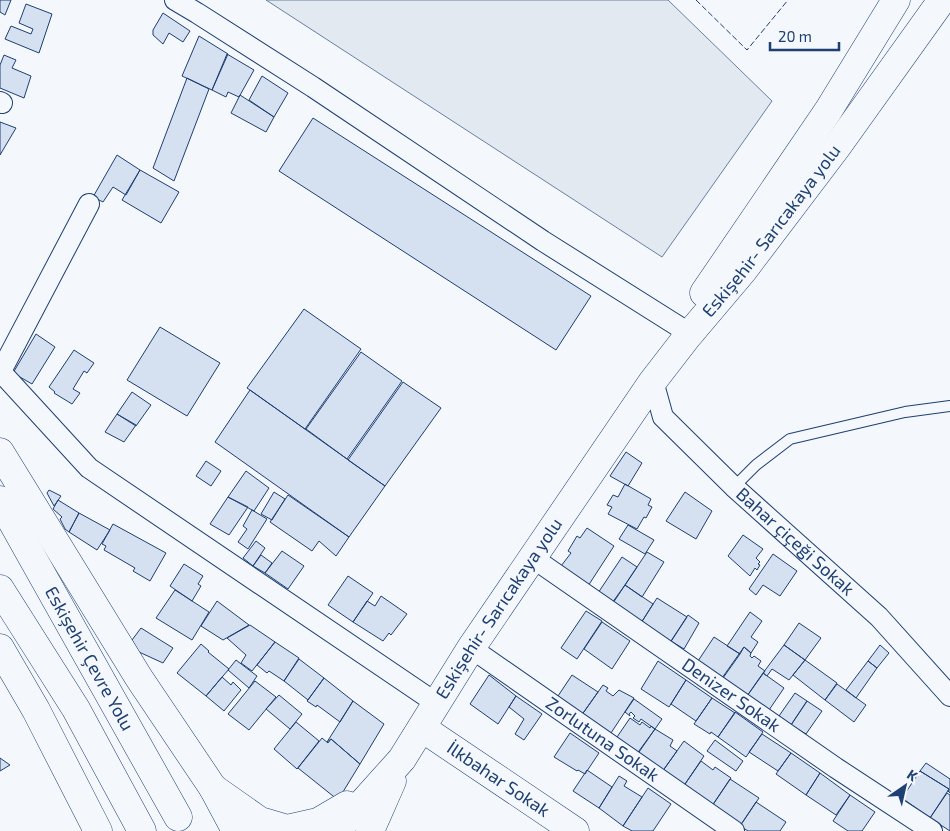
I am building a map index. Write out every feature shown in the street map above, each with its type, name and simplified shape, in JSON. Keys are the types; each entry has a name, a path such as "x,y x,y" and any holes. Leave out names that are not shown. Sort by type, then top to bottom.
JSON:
{"main road":[{"name":"Eskişehir- Sarıcakaya yolu","path":"599,460 681,328 828,112 896,0"},
{"name":"Eskişehir- Sarıcakaya yolu","path":"402,759 471,648 653,381 760,248 836,148 942,0"},
{"path":"0,452 139,678 213,788 230,825"},
{"name":"Eskişehir Çevre Yolu","path":"0,500 178,817"},
{"name":"Eskişehir Çevre Yolu","path":"0,589 76,709 142,831"},
{"path":"0,648 36,710 98,831"},
{"name":"İlkbahar Sokak","path":"422,728 575,831"},
{"path":"213,788 260,821 286,829 318,822 345,807 402,759"},
{"path":"333,831 349,818 402,759"},
{"path":"370,831 402,759"}],"street":[{"path":"175,0 296,76 543,240 681,328"},
{"path":"89,204 0,372 89,468 436,703"},
{"name":"Bahar çiçeği Sokak","path":"653,381 663,417 734,487 879,617 950,696"},
{"name":"Denizer Sokak","path":"533,558 836,768 932,831"},
{"name":"Zorlutuna Sokak","path":"471,648 734,831"}],"lane":[{"path":"734,487 756,465 790,439 905,412 950,406"}],"shaded area":[{"path":"266,0 668,0 772,101 662,257"}],"building":[{"path":"0,0 11,0 5,15 0,12"},
{"path":"26,4 52,14 39,53 5,39 11,26 31,34 33,29 19,23"},
{"path":"163,13 190,31 183,42 169,33 163,44 153,35 153,30"},
{"path":"199,36 228,54 212,90 182,76"},
{"path":"227,54 254,70 239,97 228,92 226,97 212,90"},
{"path":"4,55 16,60 12,68 31,76 24,98 0,88 0,65"},
{"path":"262,76 288,93 274,117 249,100"},
{"path":"187,78 209,89 174,181 153,168"},
{"path":"240,95 274,117 266,132 231,113"},
{"path":"313,118 591,296 556,350 279,171"},
{"path":"0,122 16,128 0,155"},
{"path":"117,155 140,170 126,195 113,187 103,202 93,197"},
{"path":"140,170 179,192 161,223 122,200"},
{"path":"304,309 361,349 305,429 247,388"},
{"path":"160,327 220,363 187,416 127,380"},
{"path":"36,334 55,347 32,384 13,373"},
{"path":"74,350 94,363 87,373 84,371 73,389 80,393 72,404 54,393 49,387"},
{"path":"361,352 402,381 347,459 306,429"},
{"path":"403,382 441,408 385,486 348,460"},
{"path":"250,390 385,486 349,537 215,442"},
{"path":"132,392 151,405 136,426 117,414"},
{"path":"117,414 136,425 124,442 105,432"},
{"path":"626,452 642,463 628,486 610,476"},
{"path":"206,461 221,471 211,486 196,476"},
{"path":"246,471 269,488 254,511 228,497"},
{"path":"625,484 651,499 648,505 652,507 637,529 608,514 612,507 607,505 613,495 618,497"},
{"path":"49,490 61,496 54,506 47,493"},
{"path":"274,492 285,499 272,520 261,514"},
{"path":"685,492 712,511 696,539 666,521"},
{"path":"288,495 349,537 336,556 319,541 312,551 270,522"},
{"path":"228,497 248,507 229,535 210,524"},
{"path":"58,500 79,513 69,532 65,529 60,519 62,517 53,509"},
{"path":"252,510 267,519 248,549 238,542 247,529 243,526"},
{"path":"79,513 110,530 97,550 69,532"},
{"path":"113,524 166,553 150,581 133,571 135,568 104,550 106,546 102,544"},
{"path":"628,525 654,540 645,554 619,539"},
{"path":"587,528 614,546 588,586 561,566 571,553 568,551 577,536 580,538"},
{"path":"743,535 763,549 756,558 760,565 757,570 755,568 750,576 728,556"},
{"path":"256,541 265,548 253,566 243,558"},
{"path":"282,551 304,566 288,589 265,573"},
{"path":"647,552 664,562 642,597 625,585"},
{"path":"773,554 797,571 780,596 763,585 756,595 749,589"},
{"path":"261,555 272,563 265,573 253,566"},
{"path":"622,557 637,567 613,603 598,593"},
{"path":"184,564 203,576 198,584 201,586 192,601 170,586"},
{"path":"348,576 373,593 353,622 328,605"},
{"path":"625,585 653,604 641,623 612,603"},
{"path":"175,590 209,612 192,640 156,618"},
{"path":"381,596 407,614 391,635 389,633 383,641 353,622 367,601 375,606"},
{"path":"657,598 687,617 670,643 641,623"},
{"path":"217,601 249,625 223,640 201,626"},
{"path":"586,611 602,621 577,659 561,648"},
{"path":"750,612 762,621 751,637 758,642 751,653 744,647 740,654 727,646"},
{"path":"688,615 699,623 684,649 671,641"},
{"path":"602,622 630,641 612,669 584,649"},
{"path":"799,623 821,638 805,660 784,645"},
{"path":"250,625 275,642 252,671 241,663 246,655 227,638"},
{"path":"141,628 173,648 163,663 139,652 132,640"},
{"path":"714,637 740,654 723,678 698,661"},
{"path":"275,642 299,658 284,681 269,671 267,673 257,665"},
{"path":"201,644 229,669 206,696 177,673"},
{"path":"784,645 805,660 789,680 772,669 767,676 763,673"},
{"path":"880,645 889,653 877,668 868,661"},
{"path":"744,647 751,653 750,656 752,658 754,656 761,661 758,666 765,671 747,696 722,678"},
{"path":"299,659 324,678 308,700 284,681"},
{"path":"236,660 257,676 249,688 228,670"},
{"path":"805,660 837,683 825,700 793,675"},
{"path":"658,661 686,680 669,707 641,689"},
{"path":"868,661 877,668 856,698 846,690"},
{"path":"763,673 784,688 769,710 747,696"},
{"path":"489,675 516,696 498,724 470,704"},
{"path":"572,675 598,692 581,716 556,699"},
{"path":"222,677 231,685 233,682 241,690 224,711 206,696"},
{"path":"324,678 353,701 340,722 317,705 316,707 307,701"},
{"path":"686,680 712,698 696,721 671,704"},
{"path":"255,681 276,697 249,730 228,714"},
{"path":"837,684 866,705 854,722 825,700"},
{"path":"603,685 608,688 606,691 613,696 619,690 634,698 609,736 581,716"},
{"path":"795,693 807,701 791,725 779,716"},
{"path":"279,695 302,714 290,729 266,709"},
{"path":"516,696 542,714 524,740 515,734 524,719 509,707"},
{"path":"712,698 735,713 718,737 694,724"},
{"path":"634,699 662,719 655,729 641,719 639,722 633,718 635,716 631,712 630,716 625,712"},
{"path":"353,701 384,724 360,764 331,739 327,742"},
{"path":"807,701 822,711 806,734 791,725"},
{"path":"735,712 763,732 746,757 718,737"},
{"path":"630,718 640,725 642,722 655,729 636,755 615,740"},
{"path":"296,722 319,741 297,769 274,749"},
{"path":"655,729 673,740 670,746 677,751 662,772 637,755"},
{"path":"570,733 599,753 585,774 554,757"},
{"path":"762,734 791,753 778,771 749,752"},
{"path":"322,738 328,743 331,739 360,764 338,800 298,768"},
{"path":"715,740 743,761 736,771 707,751"},
{"path":"684,741 704,756 683,787 662,772"},
{"path":"791,753 820,773 806,795 776,774"},
{"path":"0,758 10,765 0,771"},
{"path":"701,761 713,770 715,767 731,778 712,806 683,787"},
{"path":"926,763 950,779 950,793 949,789 920,771"},
{"path":"587,770 612,787 599,808 573,791"},
{"path":"920,771 949,789 930,818 902,798"},
{"path":"820,773 850,795 836,815 806,795"},
{"path":"619,776 627,781 624,786 642,797 623,826 599,808"},
{"path":"730,779 759,798 740,826 712,806"},
{"path":"648,788 671,804 653,831 632,831 623,826"},
{"path":"947,793 950,795 950,831 930,818"},
{"path":"850,795 875,812 862,831 848,831 833,821"},
{"path":"756,802 786,822 780,831 748,831 740,826"}],"fence":[{"path":"696,0 747,50 788,0"}]}
